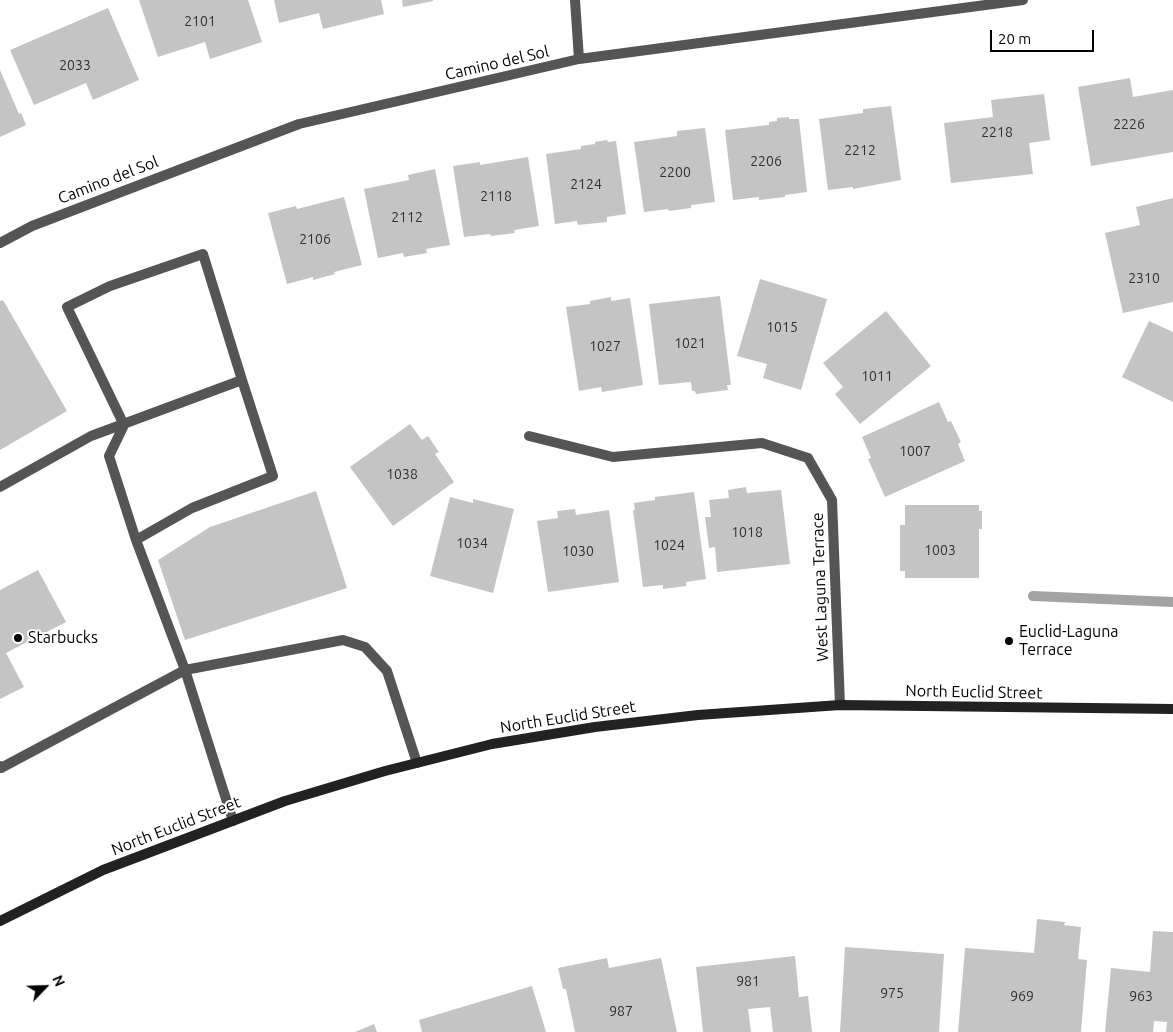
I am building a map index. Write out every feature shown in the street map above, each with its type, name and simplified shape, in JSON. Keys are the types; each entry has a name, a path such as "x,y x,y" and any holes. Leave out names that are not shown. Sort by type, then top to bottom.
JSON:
{"main road":[{"name":"North Euclid Street","path":"0,921 103,870 285,801 385,771 492,744 595,727 698,715 840,705 1173,709"}],"street":[{"path":"575,0 580,59"},
{"name":"Camino del Sol","path":"0,243 32,226 299,124 580,59 1023,0"},
{"path":"124,424 67,307 110,286 203,254 274,476 192,508 136,540"},
{"path":"0,487 91,436 242,380"},
{"path":"124,424 109,456 136,540 185,670 233,821"},
{"name":"West Laguna Terrace","path":"529,436 613,456 762,443 808,458 832,500 840,705"},
{"path":"0,766 1,768 185,670 343,640 365,647 387,672 417,763"}],"building":[{"path":"139,0 248,0 262,42 210,59 205,42 158,57"},
{"path":"274,0 381,0 384,14 323,29 319,13 279,23"},
{"path":"402,0 433,0 433,1 403,7"},
{"path":"108,8 139,80 93,100 86,83 34,105 10,50"},
{"path":"0,70 19,114 21,113 26,125 0,137"},
{"path":"1130,78 1133,97 1173,90 1173,152 1091,166 1078,87"},
{"path":"1044,94 1050,140 1029,143 1033,174 951,183 944,123 993,117 991,100"},
{"path":"891,106 901,180 853,189 853,187 828,190 819,119 863,113 863,109"},
{"path":"789,117 789,119 799,119 807,192 759,200 759,197 733,200 725,130 769,125 769,122 777,121 777,118"},
{"path":"705,128 715,202 691,205 691,208 644,212 634,142 677,136 677,131"},
{"path":"607,140 608,142 616,141 626,214 607,217 607,222 578,225 577,221 555,224 546,154 581,149 581,146"},
{"path":"528,157 539,226 514,230 515,233 464,237 453,166 480,162 480,165"},
{"path":"435,169 450,245 426,249 427,253 404,257 403,253 378,258 364,189 409,180 408,175"},
{"path":"344,197 362,265 334,272 335,274 313,280 313,277 287,284 268,213 296,206 297,209"},
{"path":"1173,198 1173,302 1123,313 1105,233 1140,225 1136,207"},
{"path":"760,279 827,299 801,390 763,378 767,364 737,356"},
{"path":"720,296 731,385 727,385 728,390 696,394 695,391 692,391 691,382 659,385 649,304"},
{"path":"611,297 611,301 630,298 643,385 602,392 601,387 579,391 566,307 590,304 590,301"},
{"path":"3,300 67,411 0,450 0,301"},
{"path":"886,311 931,366 860,424 835,394 843,387 823,363"},
{"path":"1149,321 1173,332 1173,402 1122,377"},
{"path":"939,402 948,422 951,421 961,442 958,444 965,461 885,497 868,459 871,458 862,437"},
{"path":"410,424 422,440 428,436 439,452 435,454 454,482 393,526 350,467"},
{"path":"746,487 747,493 781,490 790,564 717,572 715,547 709,548 705,517 711,517 709,500 729,498 728,490"},
{"path":"316,491 347,588 185,640 158,560 210,527"},
{"path":"694,492 706,579 686,582 686,586 663,589 663,585 643,587 633,510 635,510 634,503 655,500 655,497"},
{"path":"450,497 473,503 473,499 514,509 493,593 430,576"},
{"path":"905,505 979,505 979,511 982,511 982,529 979,529 979,578 905,578 905,571 900,571 900,525 905,525"},
{"path":"575,509 576,515 609,510 619,582 548,592 537,521 558,518 557,511"},
{"name":"Starbucks","path":"38,570 66,622 6,653 24,687 0,699 0,590"},
{"path":"1037,919 1065,922 1064,925 1081,927 1078,959 1087,960 1081,1032 958,1032 965,948 1034,953"},
{"path":"1153,931 1173,932 1173,1032 1166,1032 1167,1022 1154,1021 1153,1032 1105,1032 1111,968 1150,972"},
{"path":"845,947 944,954 939,1032 840,1032"},
{"path":"795,956 799,997 808,996 812,1032 773,1032 770,1007 748,1009 751,1032 703,1032 696,967"},
{"path":"607,958 609,968 661,958 677,1032 575,1032 566,989 563,989 558,968"},
{"path":"532,986 546,1032 422,1032 419,1020"},
{"path":"374,1024 377,1032 355,1032"}],"waterway":[{"path":"1033,596 1173,602"}],"place":[{"name":"Starbucks","path":"18,638"},
{"name":"Euclid-Laguna Terrace","path":"1009,641"}]}
